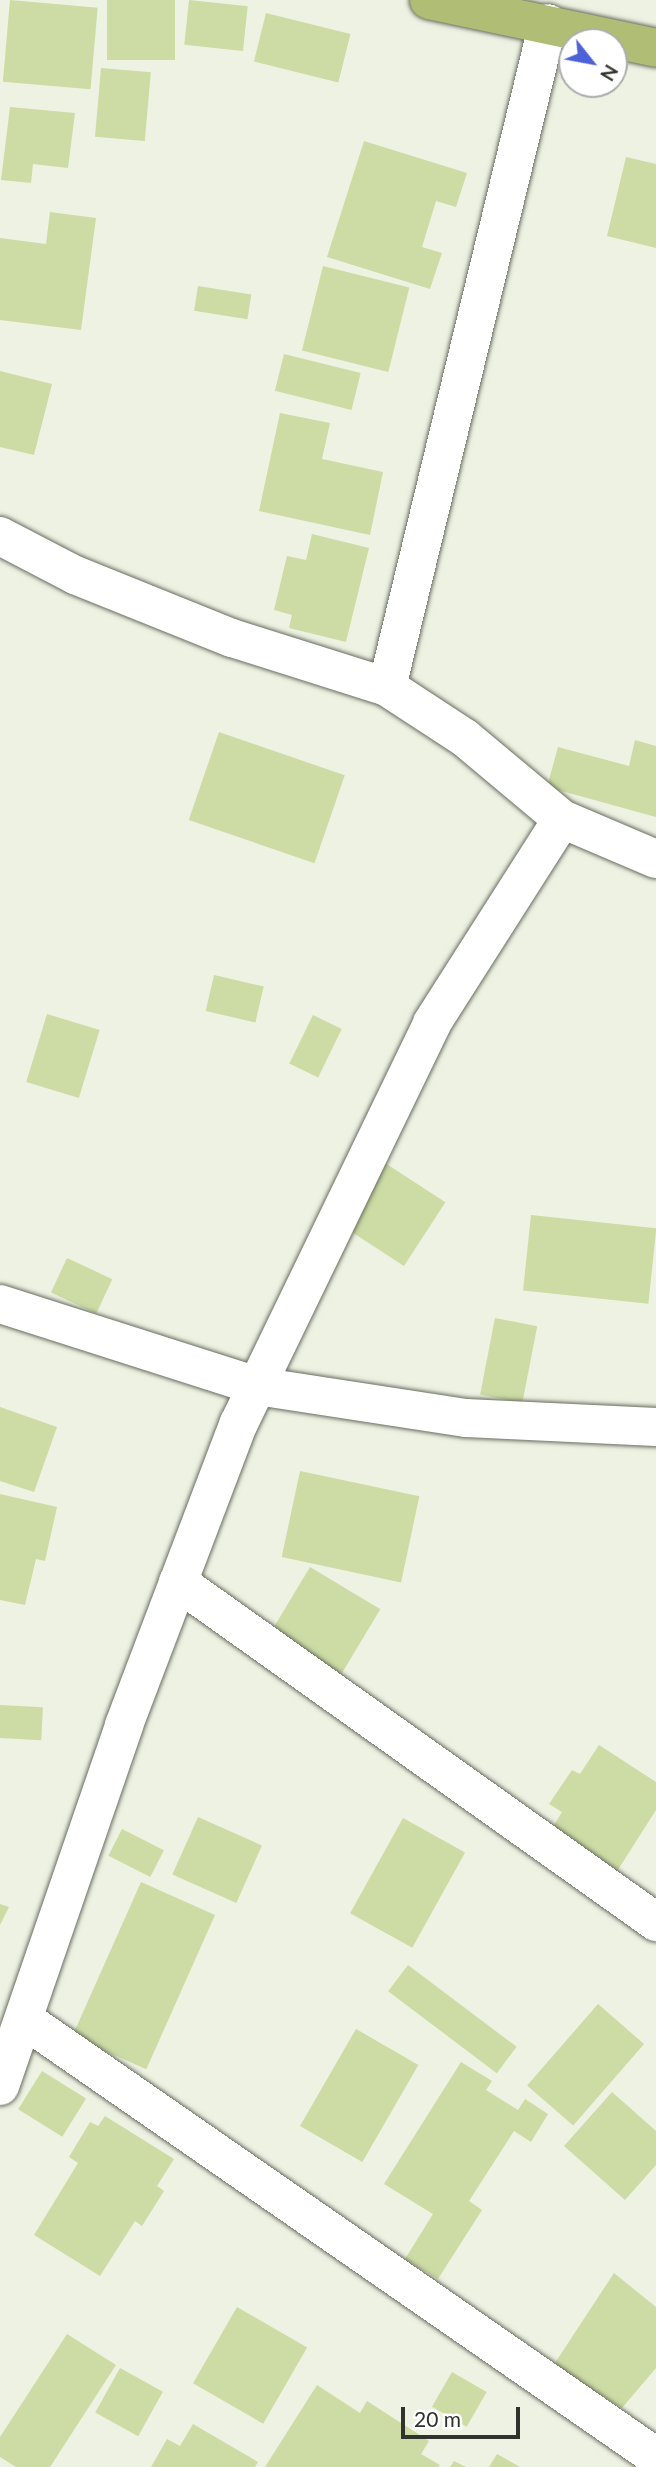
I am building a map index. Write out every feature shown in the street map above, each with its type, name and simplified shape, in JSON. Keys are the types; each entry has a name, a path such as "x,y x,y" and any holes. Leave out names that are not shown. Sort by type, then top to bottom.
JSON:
{"main road":[{"path":"429,0 548,23 656,48"}],"street":[{"path":"387,687 548,23"},
{"path":"0,536 75,575 232,638 387,687 465,738 562,819 656,859"},
{"path":"0,2085 25,2020 124,1725 239,1423 432,1023 562,819"},
{"path":"0,1304 257,1386 466,1418 656,1427"},
{"path":"178,1582 656,1922"},
{"path":"25,2020 656,2457"}],"building":[{"path":"10,0 98,8 91,89 3,82"},
{"path":"107,0 175,0 175,60 107,60"},
{"path":"189,0 248,6 243,51 184,45"},
{"path":"266,13 350,34 338,83 254,62"},
{"path":"101,68 151,72 145,141 95,137"},
{"path":"10,107 75,113 68,168 33,164 31,183 1,180"},
{"path":"364,141 467,173 456,207 436,201 422,247 442,253 430,289 327,257"},
{"path":"626,157 656,164 656,248 607,236"},
{"path":"50,212 96,218 81,330 0,320 0,238 46,244"},
{"path":"323,266 409,288 388,372 302,350"},
{"path":"198,286 251,294 247,319 194,311"},
{"path":"284,354 361,373 351,410 275,391"},
{"path":"0,371 52,384 34,455 0,447"},
{"path":"280,413 330,423 322,459 383,472 370,535 259,511"},
{"path":"312,534 369,548 346,642 289,628 292,615 274,610 287,556 306,560"},
{"path":"219,732 345,775 314,863 189,820"},
{"path":"635,740 656,746 656,817 547,787 558,747 629,766"},
{"path":"214,975 264,986 255,1023 206,1011"},
{"path":"47,1014 100,1030 79,1098 26,1082"},
{"path":"313,1015 342,1029 318,1078 289,1064"},
{"path":"385,1163 445,1202 404,1266 344,1227"},
{"path":"531,1215 656,1228 648,1304 523,1291"},
{"path":"67,1258 112,1279 96,1314 51,1292"},
{"path":"495,1318 537,1326 522,1403 480,1395"},
{"path":"0,1407 57,1427 34,1492 0,1481"},
{"path":"300,1471 419,1496 401,1582 282,1557"},
{"path":"0,1494 57,1507 45,1561 36,1559 25,1605 0,1600"},
{"path":"310,1567 380,1609 336,1683 266,1641"},
{"path":"0,1705 43,1707 41,1740 0,1738"},
{"path":"599,1745 656,1782 656,1810 614,1876 548,1835 562,1812 549,1804 572,1770 580,1774"},
{"path":"198,1817 262,1845 236,1903 172,1875"},
{"path":"403,1818 465,1852 412,1948 350,1913"},
{"path":"122,1829 164,1850 150,1877 108,1856"},
{"path":"141,1882 215,1915 146,2069 72,2036"},
{"path":"0,1904 9,1907 0,1925"},
{"path":"408,1965 517,2047 497,2073 388,1991"},
{"path":"598,2004 644,2044 573,2126 527,2086"},
{"path":"356,2029 418,2065 362,2162 300,2126"},
{"path":"461,2062 492,2081 486,2090 518,2110 525,2099 548,2114 531,2142 514,2131 469,2201 482,2210 438,2279 405,2259 433,2214 384,2184"},
{"path":"42,2071 86,2099 62,2137 18,2109"},
{"path":"612,2092 656,2131 656,2165 625,2200 564,2146"},
{"path":"105,2116 174,2159 157,2186 164,2191 142,2226 135,2221 100,2276 34,2235 78,2163 69,2157 90,2122 98,2126"},
{"path":"614,2273 656,2307 656,2368 622,2408 553,2366"},
{"path":"237,2307 307,2348 263,2424 193,2383"},
{"path":"67,2334 116,2365 50,2467 16,2467 0,2457 0,2437"},
{"path":"120,2368 163,2392 138,2436 95,2413"},
{"path":"452,2372 487,2392 467,2427 432,2407"},
{"path":"317,2385 360,2413 367,2401 429,2441 421,2454 440,2465 265,2467"},
{"path":"193,2424 258,2462 255,2467 151,2467 167,2439 180,2446"},
{"path":"497,2454 520,2467 489,2467"},
{"path":"454,2461 466,2467 450,2467"}]}
